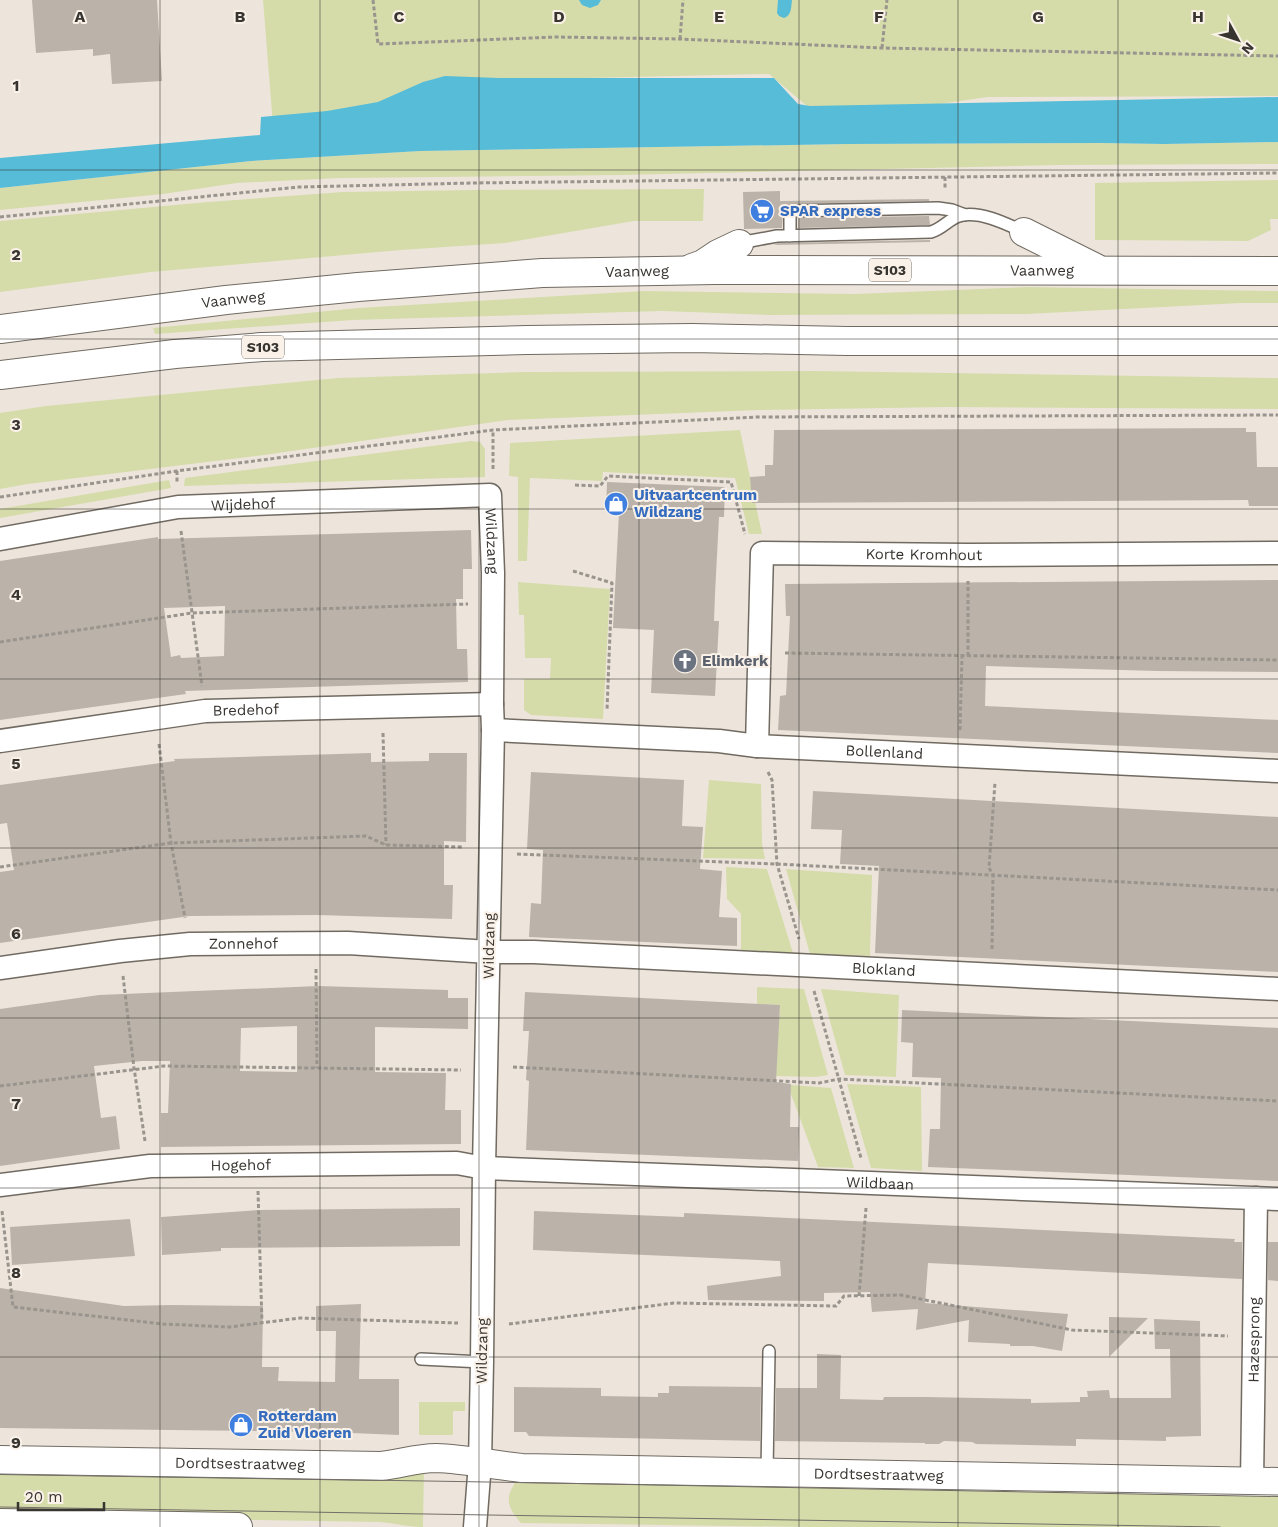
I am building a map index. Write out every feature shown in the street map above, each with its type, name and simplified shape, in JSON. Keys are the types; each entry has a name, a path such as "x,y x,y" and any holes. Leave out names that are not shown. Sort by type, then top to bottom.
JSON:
{"main road":[{"path":"1024,232 1099,270"},
{"path":"681,271 703,264 739,244"},
{"name":"Vaanweg","path":"0,329 226,300 358,287 542,273 681,271 1278,271"},
{"name":"S103","path":"0,374 175,354 262,347 507,340 692,338 847,341 1278,340"},
{"name":"Dordtsestraatweg","path":"0,1460 382,1466 436,1458 522,1468 1265,1482"},
{"path":"0,1523 238,1527"}],"street":[{"name":"Wijdehof","path":"0,539 178,507 490,495"},
{"name":"Wildzang","path":"480,1463 493,730 494,603 490,495"},
{"name":"Korte Kromhout","path":"762,553 968,555 1278,552"},
{"path":"757,746 762,553"},
{"name":"Bredehof","path":"0,740 205,711 492,704"},
{"name":"Bollenland","path":"493,730 719,741 757,746 1278,771"},
{"name":"Zonnehof","path":"0,968 120,951 190,944 348,944 489,952"},
{"name":"Blokland","path":"489,952 543,953 1278,989"},
{"name":"Hogehof","path":"0,1185 150,1166 457,1163 484,1168"},
{"name":"Wildbaan","path":"484,1168 1278,1199"},
{"name":"Hazesprong","path":"1256,1198 1253,1337 1265,1482"},
{"path":"475,1527 480,1463"}],"lane":[{"path":"790,236 790,211 938,208 952,210 965,215 998,220 1024,232"},
{"path":"739,244 766,237 931,232 965,215"},
{"path":"766,1472 769,1350"},
{"path":"421,1359 482,1362"}],"path":[{"path":"373,0 378,44 556,37 680,39 882,48 1278,56"},
{"path":"680,39 684,0"},
{"path":"882,48 887,0"},
{"path":"0,216 299,187 473,183 1278,173"},
{"path":"0,497 187,470 493,430 758,417 1278,415"},
{"name":"Wildzang","path":"490,495 493,478 493,430"},
{"path":"575,485 600,486 608,476 731,482 745,536 762,553"},
{"path":"178,507 205,711"},
{"path":"968,555 968,656"},
{"path":"573,571 612,583 606,735"},
{"path":"0,642 192,613 494,603"},
{"path":"759,653 1278,660"},
{"path":"960,756 962,656"},
{"path":"382,706 386,844"},
{"path":"156,718 171,843 190,944"},
{"path":"757,746 772,780 777,864 808,966 868,1184 859,1296"},
{"path":"992,975 993,875 989,868 997,757"},
{"path":"0,867 171,843 366,836 386,844 471,847 490,852 777,864 1278,890"},
{"path":"316,944 316,1068"},
{"path":"120,951 134,1068 150,1166"},
{"path":"0,1086 134,1068 164,1066 486,1070 516,1067 818,1083 839,1079 1278,1101"},
{"path":"257,1164 262,1323"},
{"path":"2,1211 13,1307 163,1324 229,1327 300,1318 515,1324 674,1303 836,1306 844,1296 901,1295 1072,1330 1253,1337"}],"green space":[{"path":"263,0 1278,0 1278,96 988,97 863,115 807,106 769,74 453,81 274,138"},
{"path":"1278,142 1278,164 1060,165 622,175 340,178 237,183 163,194 0,210 0,188 251,161 420,151 847,144"},
{"path":"1278,180 1278,219 1270,219 1271,230 1248,241 1095,240 1095,183"},
{"path":"704,189 703,221 634,221 505,243 401,250 151,272 0,292 0,221 343,192"},
{"path":"1028,287 1278,291 1278,303 1241,303 1027,314 770,315 662,311 353,320 155,334 153,328 358,308 644,291 855,294"},
{"path":"814,371 1278,378 1278,409 948,407 759,410 508,420 264,455 0,489 0,413 46,406 338,378 524,372"},
{"path":"740,430 762,534 749,534 735,478 603,472 602,481 530,478 527,561 518,561 518,477 509,476 510,443"},
{"path":"471,441 480,442 485,449 485,477 184,486 185,478"},
{"path":"169,480 171,488 0,518 0,509"},
{"path":"518,582 610,589 603,719 531,715 524,710 524,679 550,679 551,658 525,658 524,615 519,615"},
{"path":"709,780 761,784 762,843 765,859 703,858"},
{"path":"726,867 767,869 793,953 741,950 741,914 727,899"},
{"path":"786,869 872,875 870,956 810,954"},
{"path":"757,987 804,989 828,1075 816,1077 775,1076 780,1005 757,1004"},
{"path":"821,989 899,995 896,1077 845,1075"},
{"path":"847,1084 921,1087 922,1171 871,1168"},
{"path":"791,1085 831,1088 854,1168 818,1167 791,1094"},
{"path":"419,1402 465,1402 465,1411 453,1411 453,1435 419,1435"},
{"path":"424,1466 423,1527 379,1522 0,1516 0,1467"},
{"path":"519,1477 1278,1487 1278,1527 808,1527 521,1523 512,1511 509,1500 511,1490"}],"water":[{"path":"579,0 601,0 598,5 590,8 582,5"},
{"path":"778,0 792,0 790,13 787,17 779,16 777,13"},
{"path":"445,76 499,78 774,78 798,104 810,106 1278,97 1278,142 847,144 420,151 251,161 0,188 0,158 260,135 261,117 327,111 378,102 423,82"}],"building":[{"path":"32,0 157,0 162,81 112,84 110,54 93,56 93,49 36,53"},
{"path":"780,191 780,201 929,199 929,201 790,204 783,208 782,228 744,229 743,192"},
{"path":"929,216 930,225 798,228 798,218"},
{"path":"930,240 930,242 774,245 778,243"},
{"path":"1246,428 1246,432 1256,432 1257,467 1278,467 1278,506 1249,506 1248,500 752,503 750,477 765,476 765,465 773,465 774,430"},
{"path":"607,482 725,487 724,517 719,517 715,594 714,621 719,621 715,696 651,693 654,630 613,628 619,512 606,511"},
{"path":"471,530 472,569 463,569 463,599 456,599 457,649 467,649 468,682 185,691 186,694 0,720 0,561 158,537 158,539","holes":["225,606 224,656 181,658 180,655 171,657 164,608"]},
{"path":"1278,580 1278,672 986,666 985,706 1278,720 1278,753 778,730 780,696 786,695 790,616 786,616 785,584"},
{"path":"371,753 371,762 429,761 429,753 467,753 466,842 444,841 444,885 453,885 452,919 317,915 190,916 0,943 0,872 14,870 7,823 0,824 0,785 175,761 174,759"},
{"path":"531,772 684,780 682,826 703,827 700,869 722,871 719,917 737,918 737,946 529,937 531,903 541,904 543,850 527,849"},
{"path":"813,791 1278,817 1278,972 875,953 879,866 840,864 842,830 811,829"},
{"path":"318,986 448,990 448,998 468,998 468,1029 375,1027 375,1072 446,1073 445,1110 461,1110 461,1144 161,1147 161,1113 168,1113 170,1061 142,1061 94,1066 101,1118 116,1116 120,1149 0,1166 0,1009 99,995","holes":["297,1026 297,1072 240,1071 241,1028"]},
{"path":"525,992 780,1005 776,1082 791,1084 790,1127 799,1127 798,1161 526,1150 529,1081 526,1080 529,1031 523,1031"},
{"path":"902,1010 1278,1028 1278,1181 928,1167 930,1129 940,1129 941,1078 912,1077 913,1043 901,1042"},
{"path":"460,1208 460,1246 221,1248 221,1251 162,1255 161,1217 258,1210"},
{"path":"534,1211 684,1217 684,1213 1235,1239 1234,1242 1242,1242 1242,1279 928,1263 925,1303 1068,1314 1062,1351 1033,1346 968,1342 969,1320 916,1330 918,1309 872,1312 870,1292 824,1293 824,1301 708,1300 707,1286 781,1276 780,1261 533,1250"},
{"path":"130,1219 135,1256 12,1265 10,1227"},
{"path":"1268,1242 1278,1242 1278,1281 1268,1280"},
{"path":"0,1288 124,1306 263,1306 262,1367 279,1367 278,1381 335,1382 336,1331 316,1331 316,1306 361,1304 359,1379 399,1379 399,1435 328,1432 0,1428"},
{"path":"1109,1317 1148,1318 1109,1357"},
{"path":"1154,1319 1200,1321 1201,1436 1166,1437 1166,1441 1076,1439 1076,1446 976,1444 972,1442 944,1441 939,1444 925,1444 775,1441 776,1388 817,1388 817,1354 841,1355 840,1399 883,1400 884,1397 925,1397 1031,1399 1031,1403 1080,1402 1080,1397 1088,1397 1087,1391 1109,1390 1110,1398 1171,1398 1170,1349 1155,1349"},
{"path":"669,1386 761,1387 760,1441 529,1436 526,1432 514,1432 514,1387 601,1388 601,1396 658,1397 658,1393 669,1393"}],"tram line":[{"path":"0,1474 1278,1495"},
{"path":"0,1507 1220,1527"}],"place":[{"name":"SPAR express","path":"762,211"},
{"name":"Uitvaartcentrum Wildzang","path":"616,504"},
{"name":"Elimkerk","path":"685,661"},
{"name":"Rotterdam Zuid Vloeren","path":"241,1425"}]}
